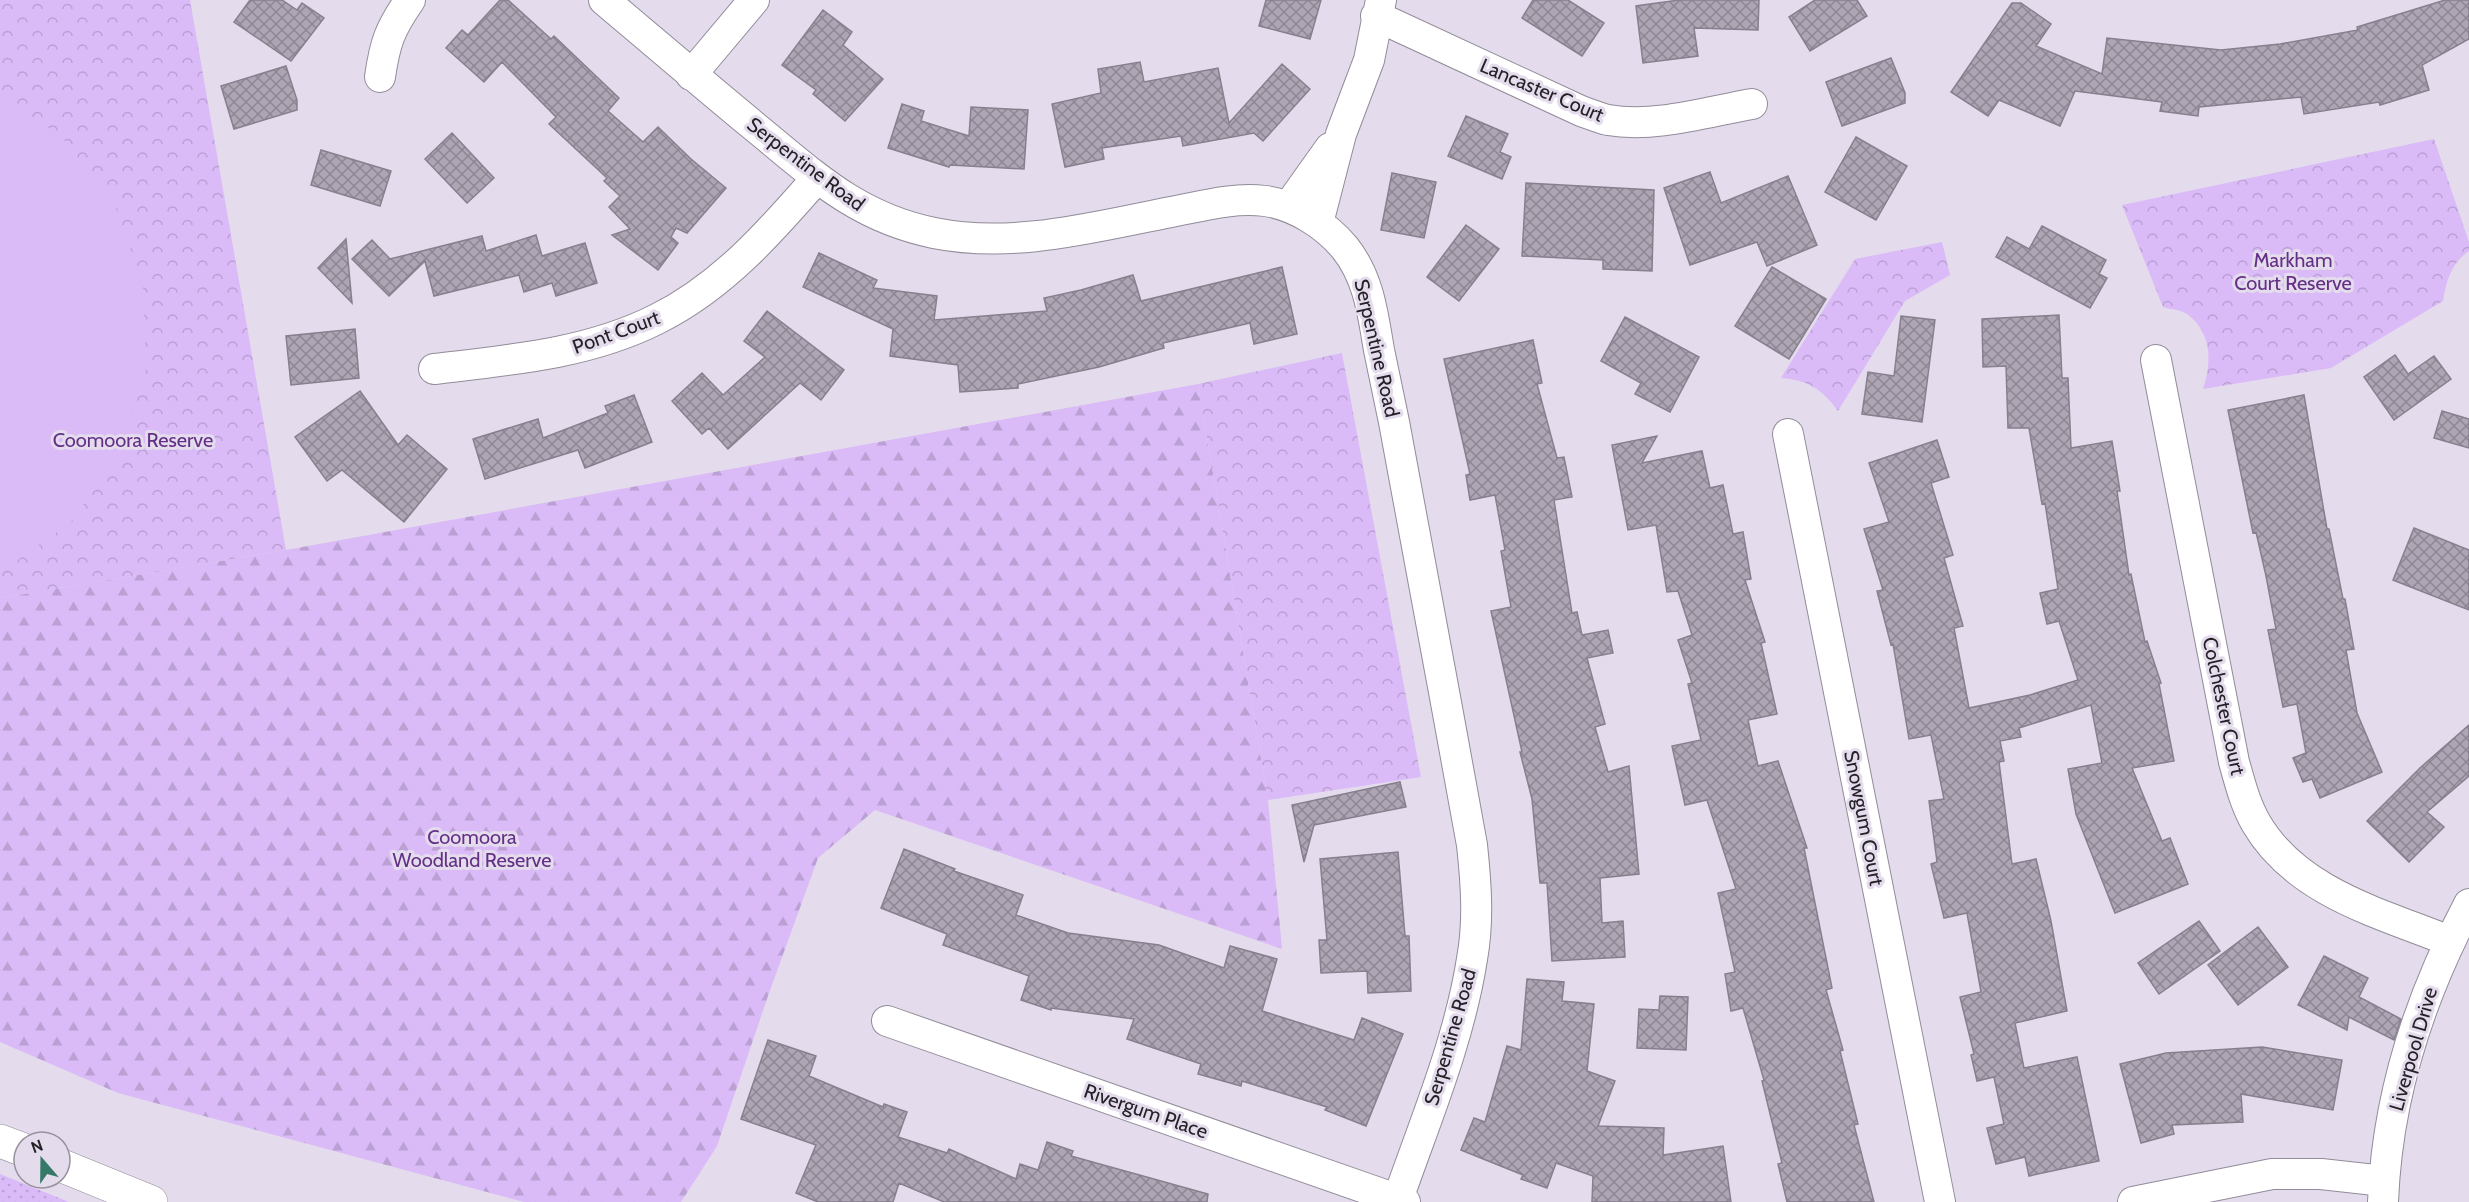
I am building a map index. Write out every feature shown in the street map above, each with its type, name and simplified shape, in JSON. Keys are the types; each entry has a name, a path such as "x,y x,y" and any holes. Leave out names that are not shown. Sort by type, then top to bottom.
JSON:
{"highway":[{"path":"72,1170 151,1202"}],"street":[{"path":"380,77 384,47 393,25 410,0"},
{"name":"Serpentine Road","path":"604,0 817,178 860,208 896,223 934,233 976,239 1008,239 1043,236 1230,201 1268,201 1288,207 1318,223 1345,248 1357,266 1370,300 1472,845 1475,880 1473,957 1460,1017 1401,1201"},
{"path":"691,75 754,0"},
{"path":"1318,223 1341,134 1369,60 1379,8"},
{"name":"Lancaster Court","path":"1379,8 1581,111 1605,119 1627,122 1656,121 1752,104"},
{"path":"1288,207 1341,134"},
{"name":"Pont Court","path":"434,369 543,355 618,335 657,320 694,297 736,264 768,235 817,178"},
{"name":"Colchester Court","path":"2156,360 2234,762 2244,796 2256,823 2273,848 2292,868 2314,883 2352,903 2449,941"},
{"name":"Snowgum Court","path":"1788,434 1940,1202"},
{"name":"Liverpool Drive","path":"2383,1191 2391,1129 2403,1070 2417,1019 2449,941 2469,904"},
{"name":"Rivergum Place","path":"887,1021 1401,1201"},
{"path":"2133,1202 2272,1174 2321,1174 2383,1191"}],"green space":[{"name":"Coomoora Reserve","path":"0,0 190,0 286,550 0,598"},
{"path":"0,97 61,136 114,203 143,283 146,369 121,450 72,521 0,573"},
{"name":"Markham Court Reserve","path":"2434,139 2469,242 2469,251 2454,266 2443,301 2331,368 2203,389 2208,368 2208,348 2205,339 2195,321 2187,314 2163,307 2122,205"},
{"path":"1942,242 1950,275 1905,301 1838,411 1814,387 1799,381 1781,378 1855,259"},
{"path":"1342,353 1421,777 1268,800 1198,384"},
{"name":"Coomoora Woodland Reserve","path":"1198,384 1268,800 1282,949 875,810 818,858 717,1146 681,1202 524,1202 118,1093 0,1042 0,598 286,550"},
{"path":"0,1174 12,1179 12,1190 39,1190 69,1202 0,1202"}],"building":[{"path":"250,0 282,0 297,10 302,3 324,18 291,61 234,22"},
{"path":"500,0 508,0 551,39 554,36 619,98 608,111 643,142 658,127 726,188 687,233 676,228 671,237 678,243 658,270 612,235 630,229 609,207 620,196 604,181 607,178 549,124 556,117 502,62 484,82 446,48 462,30 468,35"},
{"path":"1266,0 1321,0 1310,39 1259,26"},
{"path":"1533,0 1568,0 1604,23 1582,56 1522,18"},
{"path":"1679,0 1759,0 1758,30 1694,28 1698,56 1643,63 1636,6"},
{"path":"1815,0 1857,0 1867,16 1810,51 1789,17"},
{"path":"2445,0 2469,0 2469,39 2422,65 2429,90 2380,105 2379,102 2304,114 2301,97 2199,107 2198,116 2160,111 2162,102 2075,91 2060,126 1999,100 1988,116 1951,92 2012,3 2021,3 2051,24 2036,46 2102,74 2107,38 2221,50 2280,44 2358,30 2357,27"},
{"path":"823,10 852,32 843,45 883,79 845,121 813,94 816,90 782,65"},
{"path":"1891,58 1905,93 1905,103 1842,126 1826,82"},
{"path":"1140,62 1144,82 1218,68 1229,123 1282,64 1310,89 1263,141 1254,133 1183,146 1181,136 1102,148 1104,159 1065,167 1052,104 1101,93 1098,69"},
{"path":"286,66 297,100 297,110 234,129 221,86"},
{"path":"902,104 924,111 921,121 969,136 971,107 1028,110 1024,169 950,165 949,167 888,148"},
{"path":"1466,116 1508,134 1500,152 1511,157 1502,179 1448,156"},
{"path":"452,133 494,178 467,203 425,159"},
{"path":"1856,137 1907,166 1876,220 1825,192"},
{"path":"321,150 391,171 380,206 311,185"},
{"path":"1710,172 1721,203 1788,176 1817,245 1767,266 1757,242 1690,265 1664,188"},
{"path":"1392,173 1436,182 1424,238 1381,230"},
{"path":"1526,183 1654,190 1652,271 1603,269 1603,260 1522,256"},
{"path":"1466,225 1499,249 1459,301 1427,277"},
{"path":"2042,226 2106,260 2099,274 2107,278 2090,308 1996,257 2007,237 2029,249"},
{"path":"536,235 542,256 585,243 597,283 556,296 552,283 524,292 519,275 434,296 425,261 389,296 352,259 372,240 390,259 482,236 486,251"},
{"path":"346,239 352,303 318,268"},
{"path":"819,253 877,280 873,288 937,296 934,320 1047,311 1044,298 1133,275 1141,301 1282,267 1297,334 1254,344 1250,323 1163,343 1164,348 1099,367 1018,384 1018,388 960,392 958,365 890,356 893,329 803,287"},
{"path":"1772,267 1826,299 1789,359 1735,326"},
{"path":"767,311 844,370 821,400 800,383 728,449 709,428 702,434 672,401 702,373 723,395 765,357 744,341"},
{"path":"2059,315 2062,378 2068,378 2071,448 2112,441 2129,575 2131,574 2145,642 2147,641 2161,683 2159,684 2174,761 2132,768 2162,841 2170,838 2188,884 2115,913 2076,814 2068,769 2102,763 2091,705 2019,728 2021,737 2000,741 2004,761 1999,762 2012,864 2036,859 2051,921 2067,1011 2015,1023 2024,1068 2077,1057 2099,1161 2029,1176 2025,1157 1996,1164 1987,1128 2004,1124 1994,1077 1977,1081 1971,1055 1974,1054 1960,997 1981,992 1967,913 1944,918 1931,864 1937,862 1929,801 1944,799 1931,735 1909,739 1893,644 1891,645 1877,591 1883,590 1864,529 1889,522 1869,463 1937,440 1949,477 1931,483 1953,555 1944,558 1963,626 1954,628 1969,708 2030,695 2078,680 2059,621 2047,624 2040,593 2058,589 2045,503 2042,504 2029,428 2008,428 2006,366 1983,367 1982,319"},
{"path":"1901,316 1935,320 1922,422 1862,414 1868,372 1894,376"},
{"path":"1625,317 1699,357 1670,412 1635,394 1641,383 1601,361"},
{"path":"355,329 359,378 291,385 286,336"},
{"path":"1533,340 1542,383 1537,384 1557,458 1564,457 1572,497 1554,500 1572,613 1577,612 1582,635 1608,630 1613,653 1587,658 1605,724 1595,727 1608,772 1629,766 1639,874 1600,878 1602,923 1623,921 1625,957 1552,961 1547,883 1540,883 1532,799 1491,611 1511,607 1501,551 1505,550 1495,495 1470,500 1466,475 1470,474 1444,359"},
{"path":"2395,355 2408,374 2434,356 2451,379 2394,420 2364,377"},
{"path":"360,391 398,445 407,435 447,469 404,522 342,470 327,481 295,437"},
{"path":"634,395 652,442 585,468 578,450 485,479 473,439 538,419 543,438 608,413 605,406"},
{"path":"2304,395 2327,529 2329,529 2343,599 2345,599 2354,649 2346,650 2357,713 2382,772 2320,798 2312,779 2303,782 2293,758 2306,753 2297,704 2283,707 2268,630 2276,629 2256,532 2253,533 2228,410"},
{"path":"2442,411 2469,419 2469,448 2434,438"},
{"path":"1657,436 1642,463 1702,451 1710,488 1723,485 1733,534 1743,532 1751,579 1745,580 1765,642 1761,643 1777,714 1748,720 1758,766 1778,761 1807,848 1804,848 1832,988 1826,990 1843,1050 1840,1051 1858,1124 1854,1125 1874,1202 1787,1202 1778,1164 1782,1163 1762,1081 1764,1080 1743,1008 1731,1011 1725,974 1735,972 1718,893 1736,889 1707,800 1685,805 1672,746 1701,740 1688,684 1692,683 1678,640 1692,635 1678,591 1667,592 1656,525 1628,530 1612,445"},
{"path":"2414,528 2469,550 2469,610 2393,580"},
{"path":"2469,725 2469,776 2427,812 2444,827 2409,862 2367,821 2421,767"},
{"path":"1400,782 1406,807 1314,825 1304,862 1292,805"},
{"path":"904,849 955,869 954,871 1023,895 1016,915 1068,933 1159,945 1224,968 1230,946 1277,959 1262,1011 1354,1040 1362,1018 1403,1034 1366,1126 1325,1110 1327,1107 1242,1081 1241,1086 1198,1074 1201,1064 1127,1039 1134,1019 1051,1008 1051,1010 1021,1000 1029,976 943,945 947,934 881,908"},
{"path":"1398,852 1405,936 1409,936 1411,991 1368,993 1367,971 1321,973 1319,940 1327,940 1320,859"},
{"path":"2199,921 2220,951 2159,994 2138,963"},
{"path":"2258,927 2288,967 2238,1005 2208,965"},
{"path":"2324,956 2368,978 2359,997 2401,1019 2394,1040 2349,1017 2347,1030 2298,1005"},
{"path":"1527,979 1564,982 1562,1001 1594,1004 1587,1071 1615,1081 1598,1126 1664,1128 1663,1155 1723,1146 1731,1202 1592,1202 1593,1176 1556,1163 1547,1188 1521,1179 1523,1175 1461,1150 1474,1118 1485,1122 1507,1046 1521,1050"},
{"path":"1660,996 1688,997 1686,1050 1637,1048 1639,1009 1659,1010"},
{"path":"768,1040 816,1056 809,1076 883,1107 884,1104 907,1112 898,1137 947,1153 949,1149 1016,1179 1020,1164 1038,1170 1047,1142 1073,1151 1071,1156 1208,1194 1207,1202 944,1202 899,1183 893,1202 818,1202 796,1193 816,1145 741,1119"},
{"path":"2262,1047 2342,1060 2333,1110 2241,1094 2243,1122 2172,1125 2174,1134 2141,1143 2120,1064 2166,1053"}]}
